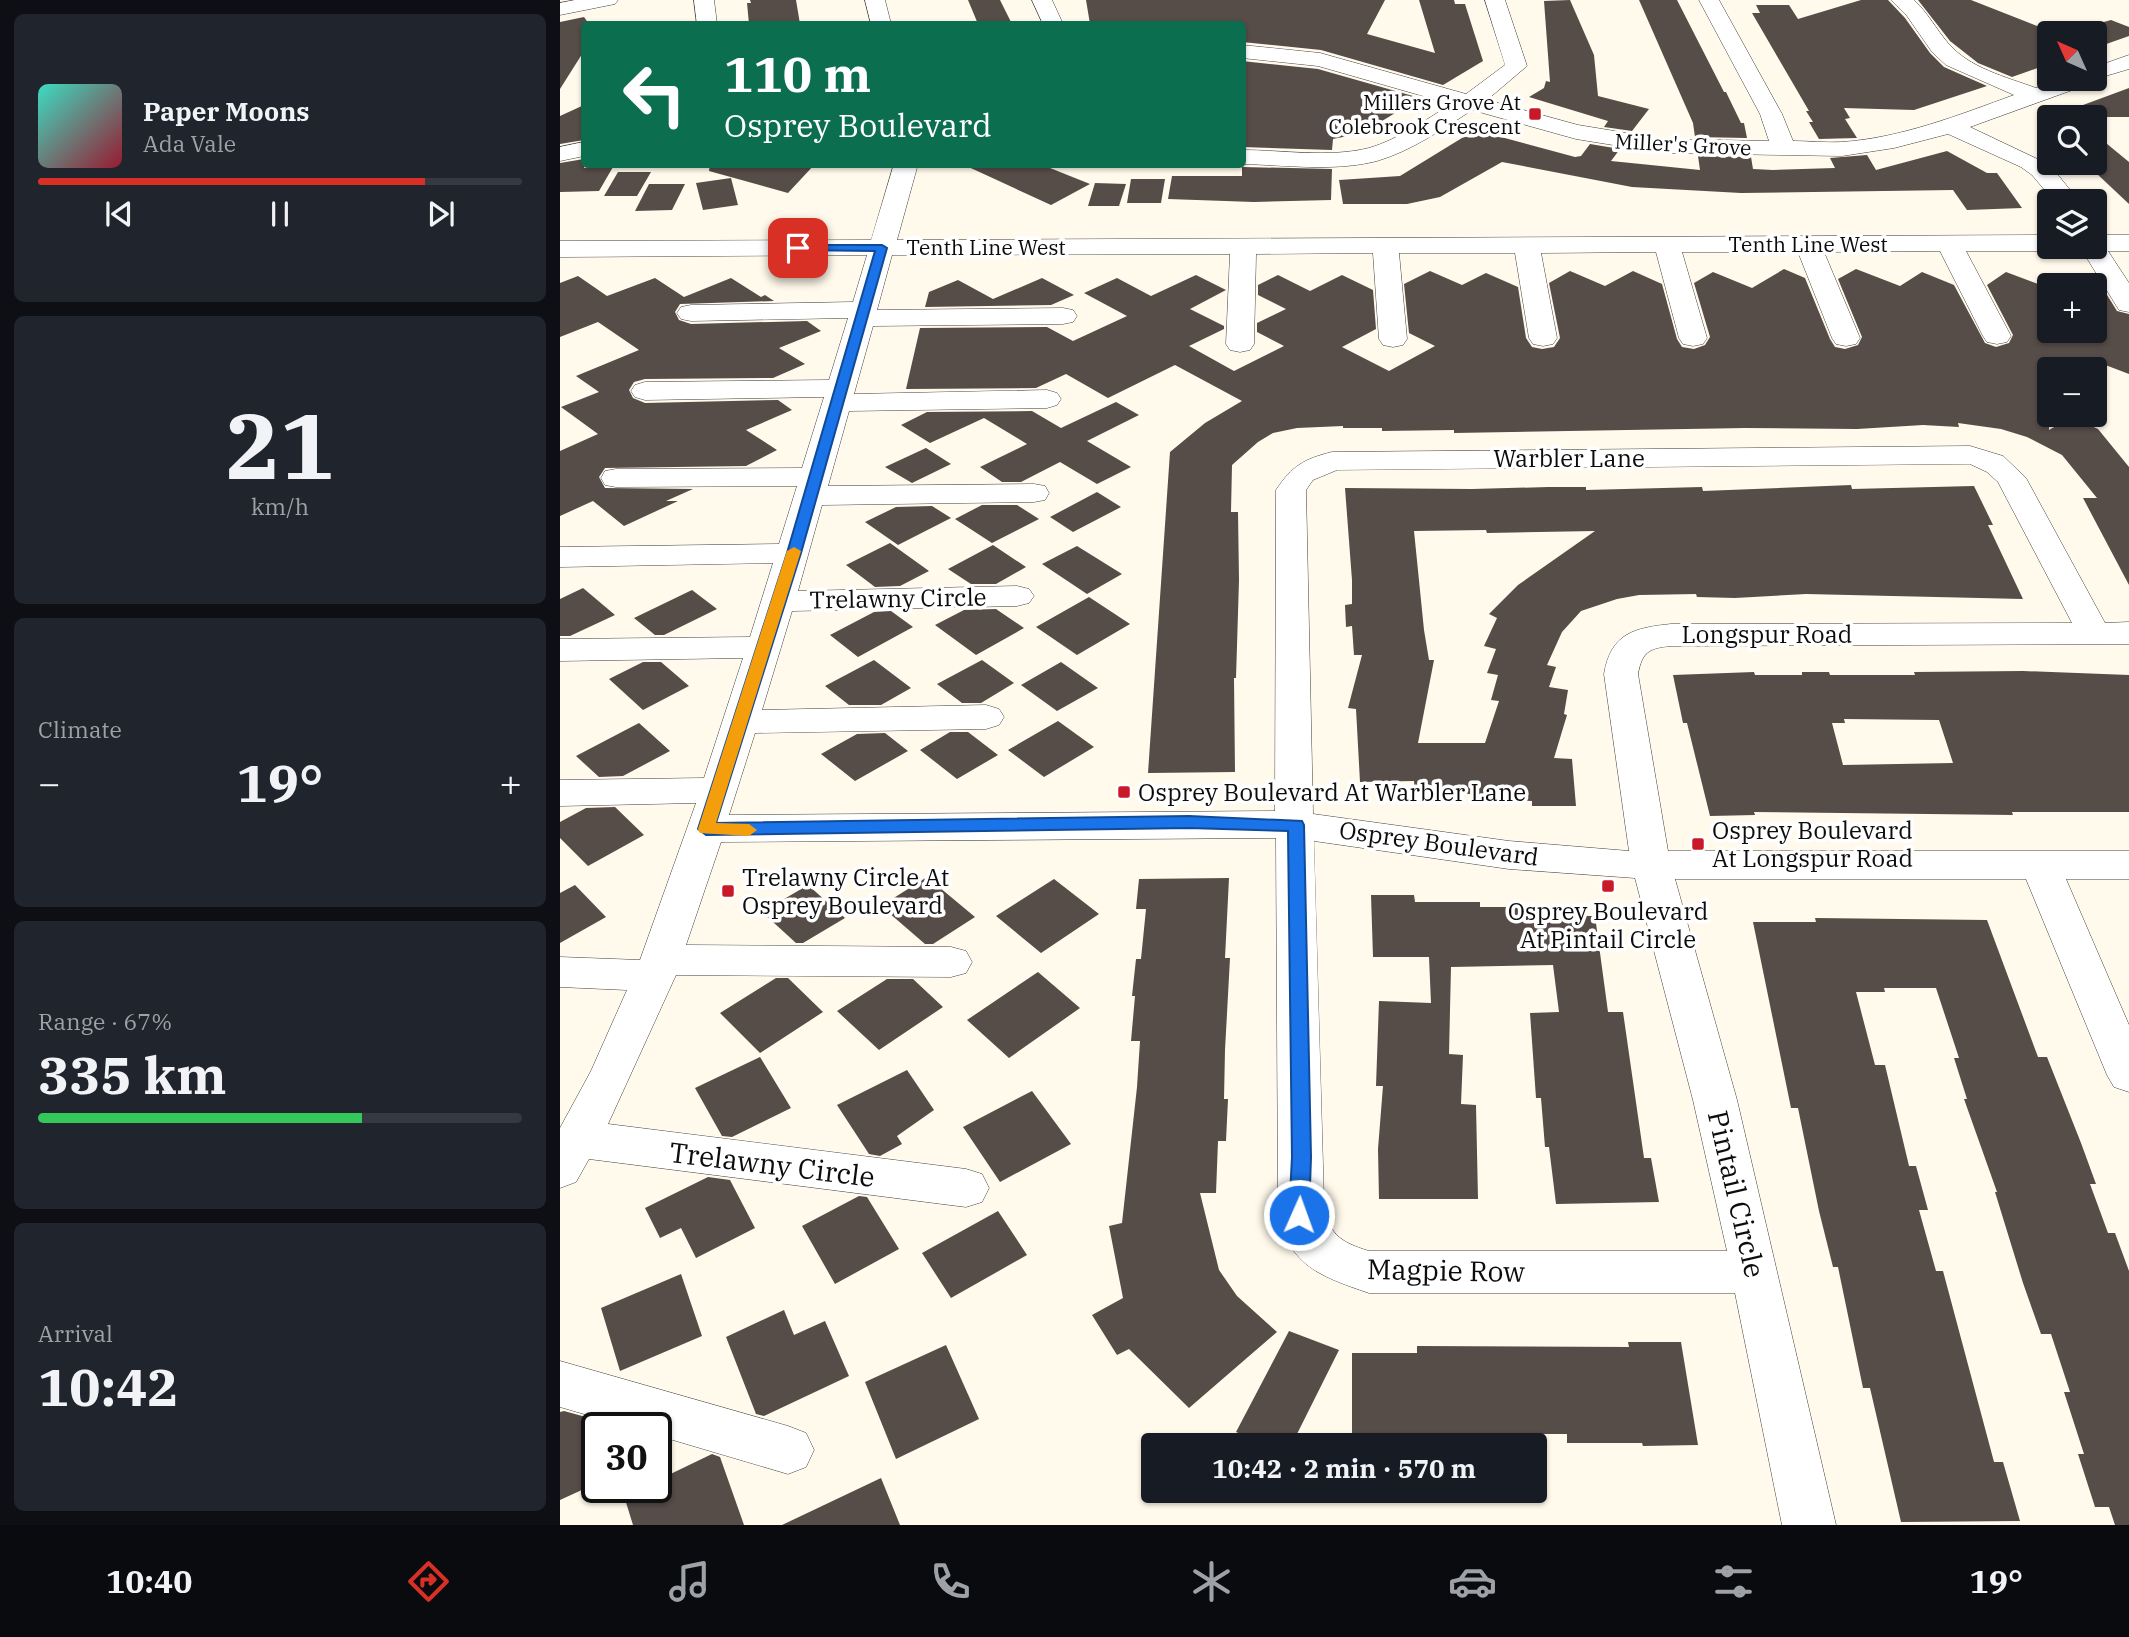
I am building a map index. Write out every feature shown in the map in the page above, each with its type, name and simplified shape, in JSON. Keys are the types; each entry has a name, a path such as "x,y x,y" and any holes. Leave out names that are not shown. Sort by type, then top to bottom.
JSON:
{"street":[{"path":"560,9 608,0"},
{"path":"704,0 707,21"},
{"path":"875,0 880,21"},
{"path":"1042,0 1052,21"},
{"path":"1246,157 1350,158 1375,154 1469,102 1516,66 1494,0"},
{"path":"1709,0 1772,114 1784,149"},
{"path":"1901,0 1912,8 1946,54 1960,63 2035,95"},
{"name":"Miller's Grove","path":"1246,51 1320,60 1604,139 1663,146 1842,149 1894,141 1950,126 2046,91"},
{"path":"2107,70 2129,62"},
{"path":"1950,126 2029,162 2041,170 2057,189"},
{"path":"560,154 581,150"},
{"name":"Trelawny Circle","path":"905,168 794,553 706,829 658,968 569,1154 966,1188"},
{"name":"Tenth Line West","path":"560,249 2037,243"},
{"path":"2107,244 2129,243"},
{"path":"1667,244 1693,338"},
{"path":"1808,244 1846,338"},
{"path":"1949,244 1997,337"},
{"path":"1527,245 1543,338"},
{"path":"1240,344 1243,246"},
{"path":"1385,246 1393,339"},
{"path":"2102,259 2129,304"},
{"path":"691,313 1063,316"},
{"path":"645,391 1047,400"},
{"name":"Warbler Lane","path":"1296,825 1291,490 1302,474 1332,461 1956,456 1986,458 1998,464 2011,478 2094,633"},
{"path":"616,478 1034,493"},
{"path":"560,557 794,553"},
{"name":"Trelawny Circle","path":"779,601 1017,596"},
{"name":"Longspur Road","path":"1651,865 1621,674 1623,655 1632,645 1648,638 1671,635 2129,633"},
{"path":"560,650 764,647"},
{"path":"741,722 986,717"},
{"path":"560,793 719,790"},
{"name":"Osprey Boulevard","path":"706,829 1151,822 1296,825 1508,855 1651,865 2129,865"},
{"name":"Magpie Row","path":"1296,825 1302,1157 1299,1215 1306,1234 1321,1252 1343,1265 1369,1272 1755,1272"},
{"name":"Pintail Circle","path":"1651,865 1715,1100 1809,1525"},
{"path":"2040,865 2129,1075"},
{"path":"560,972 951,962"},
{"path":"560,1384 788,1450"}],"building":[{"path":"750,0 796,0 800,21 749,21 747,3 751,3"},
{"path":"968,0 1000,0 1010,21 977,21"},
{"path":"1086,0 1385,0 1367,34 1435,53 1419,0 1454,0 1455,4 1465,4 1483,61 1443,85 1321,50 1246,42 1246,21 1090,21"},
{"path":"1570,0 1594,55 1598,96 1649,109 1632,131 1604,127 1608,121 1529,97 1544,88 1546,81 1550,82 1544,1"},
{"path":"1639,0 1677,0 1724,92 1741,123 1744,123 1747,138 1695,137 1693,123"},
{"path":"1861,0 1888,0 1944,67 1987,86 1914,110 1844,108 1850,118 1845,119 1857,138 1819,139 1809,122 1813,122 1806,111 1809,111 1752,13 1760,13 1756,5 1789,5 1798,19"},
{"path":"1918,0 1971,0 2037,26 2037,68 2012,77 1978,63 1950,41"},
{"path":"584,17 587,21 581,21 581,56 560,89 560,22"},
{"path":"2111,20 2129,27 2129,36 2107,44 2107,21"},
{"path":"1246,61 1318,69 1420,98 1377,124 1382,129 1333,139 1332,150 1246,147"},
{"path":"2129,88 2129,117 2107,117 2107,105 2083,105"},
{"path":"581,106 581,140 560,144 560,116"},
{"path":"1475,130 1575,157 1581,156 1590,144 1620,149 1611,161 1700,170 1698,156 1751,157 1753,169 1773,170 1835,168 1830,158 1867,155 1876,170 1947,151 1987,173 1997,173 2022,208 1967,210 1953,190 1741,193 1632,187 1502,162 1440,197 1407,204 1343,204 1339,180 1400,176"},
{"path":"2107,144 2129,162 2129,204 2098,175 2107,175"},
{"path":"581,160 581,168 612,168 599,191 560,192 560,163"},
{"path":"1246,167 1332,169 1331,200 1254,202 1168,199 1172,176 1242,176 1242,168"},
{"path":"709,168 811,168 788,193 709,171"},
{"path":"971,168 1050,168 1090,184 1051,205"},
{"path":"618,172 651,172 637,196 604,196"},
{"path":"731,178 738,205 703,210 696,183"},
{"path":"1131,179 1165,179 1161,203 1127,203"},
{"path":"1095,183 1126,184 1119,206 1088,206"},
{"path":"649,184 685,184 672,210 635,211"},
{"path":"1784,269 1805,278 1830,339 1835,347 1845,349 1858,345 1862,337 1838,279 1856,269 1900,286 1922,272 1954,285 1985,343 1996,347 2009,343 2013,335 1987,285 2006,272 2037,284 2037,343 2107,343 2107,295 2117,311 2129,314 2129,374 2107,366 2107,357 2037,357 2037,427 2049,427 2049,430 2054,427 2094,427 2129,467 2129,585 2083,498 2097,498 2062,455 2027,437 2001,429 1958,423 1959,427 1923,425 1857,429 1745,428 1454,433 1454,430 1382,431 1382,428 1343,426 1297,428 1273,433 1258,442 1232,465 1231,512 1238,512 1239,580 1234,678 1235,772 1148,773 1170,452 1205,423 1242,401 1175,365 1108,398 1066,374 1036,388 906,389 920,328 1047,327 1073,341 1127,316 1084,293 1117,278 1151,296 1196,275 1226,290 1190,309 1224,326 1224,329 1189,346 1234,371 1284,346 1257,332 1257,323 1286,309 1258,295 1258,285 1278,275 1310,291 1342,275 1373,290 1376,329 1342,347 1389,371 1435,346 1409,333 1404,284 1430,271 1462,285 1486,273 1518,287 1526,338 1532,347 1542,349 1554,347 1560,338 1549,283 1570,271 1605,286 1633,271 1662,284 1677,339 1682,347 1694,349 1705,345 1710,337 1694,283 1713,272 1752,288"},
{"path":"578,276 607,296 655,278 684,297 731,278 761,297 765,295 774,301 680,304 675,312 679,320 691,324 807,321 821,331 779,348 805,364 773,378 645,379 634,382 629,390 633,398 645,403 778,400 792,410 746,430 777,450 746,466 605,468 599,477 605,488 693,489 666,501 678,501 624,526 593,501 560,516 560,451 598,434 561,407 599,392 576,376 639,350 598,322 560,337 560,283"},
{"path":"1042,278 1074,295 1051,305 925,307 929,292 958,280 993,299"},
{"path":"1116,402 1139,415 1087,441 1131,467 1097,484 1060,462 1021,482 1002,482 980,467 1027,444 984,418 930,443 901,425 927,412 1032,411 1061,428"},
{"path":"926,448 951,464 912,483 885,467"},
{"path":"1851,485 1852,489 1974,486 1993,525 1988,525 2023,599 1806,594 1735,598 1697,597 1696,594 1639,595 1617,599 1581,611 1562,632 1547,665 1556,667 1549,687 1568,690 1564,714 1567,715 1554,758 1572,759 1576,806 1532,806 1532,801 1472,800 1472,794 1415,793 1414,781 1360,782 1356,709 1348,708 1362,655 1354,655 1352,626 1346,627 1345,605 1352,604 1352,580 1345,488 1586,487 1586,490 1702,487 1703,491","holes":["1486,530 1487,533 1595,531 1518,585 1489,614 1497,618 1484,646 1496,649 1487,673 1498,675 1491,700 1499,701 1485,743 1418,743 1434,660 1429,660 1424,630 1414,531"]},
{"path":"1097,492 1121,507 1073,532 1050,517"},
{"path":"982,505 1017,505 1039,519 992,543 955,519"},
{"path":"932,506 951,518 898,545 865,522 896,507"},
{"path":"890,543 929,571 900,586 875,587 846,565"},
{"path":"993,545 1026,567 996,584 971,584 948,569"},
{"path":"1077,546 1122,574 1087,594 1042,564"},
{"path":"583,588 615,615 570,636 560,636 560,599"},
{"path":"692,590 717,609 664,635 655,635 634,618"},
{"path":"1089,597 1130,624 1077,655 1036,627"},
{"path":"996,609 1024,628 976,655 935,625 964,610"},
{"path":"891,611 913,627 858,657 830,635 874,612"},
{"path":"874,660 911,688 881,705 849,705 825,686"},
{"path":"982,660 1014,683 981,703 962,703 937,684"},
{"path":"643,662 661,662 689,686 643,710 609,679"},
{"path":"1061,662 1098,688 1057,711 1021,685"},
{"path":"2023,671 2129,675 2129,812 2012,812 2013,815 1754,812 1755,815 1710,816 1687,723 1683,723 1673,675 1754,672 1755,675 1802,675 1802,672 1829,672 1830,675 1915,675 1914,672","holes":["1844,719 1939,720 1953,763 1843,765 1832,723 1845,723"]},
{"path":"1058,721 1094,747 1044,777 1008,750"},
{"path":"639,723 670,751 623,776 599,777 576,756"},
{"path":"950,732 968,732 998,755 957,779 920,750"},
{"path":"885,733 908,751 855,781 821,754 857,734"},
{"path":"615,807 644,835 588,866 560,838 560,822 586,808"},
{"path":"927,877 975,917 933,944 925,944 881,906"},
{"path":"1229,878 1225,958 1230,958 1225,1050 1224,1099 1228,1099 1226,1141 1218,1141 1216,1193 1200,1193 1219,1270 1237,1296 1277,1332 1189,1408 1129,1349 1117,1355 1092,1315 1123,1298 1109,1226 1122,1223 1137,1087 1140,1041 1131,1041 1135,996 1132,996 1136,959 1141,959 1146,909 1136,909 1139,879"},
{"path":"1054,879 1099,914 1041,953 996,916"},
{"path":"575,885 606,917 560,943 560,893"},
{"path":"808,885 845,918 803,943 796,943 762,912"},
{"path":"1371,895 1414,895 1415,902 1480,902 1480,907 1534,907 1535,916 1595,916 1608,1012 1623,1012 1644,1158 1651,1158 1659,1202 1556,1204 1549,1147 1545,1147 1541,1098 1536,1098 1530,1013 1559,1012 1553,965 1451,967 1449,1054 1463,1055 1461,1104 1476,1105 1478,1199 1379,1199 1378,1149 1383,1086 1376,1086 1379,1001 1431,1003 1429,957 1373,957"},
{"path":"1815,918 1987,920 2038,1057 2047,1057 2081,1143 2096,1184 2090,1184 2108,1233 2115,1233 2129,1271 2129,1525 2115,1525 2109,1507 2095,1507 2078,1454 2084,1454 2064,1392 2070,1392 2051,1334 2041,1334 2023,1283 1997,1192 1964,1099 1967,1099 1954,1058 1959,1058 1936,988 1884,988 1885,992 1856,992 1875,1065 1885,1065 1909,1166 1916,1166 1928,1210 1919,1210 1936,1271 1943,1271 1994,1462 2003,1462 2020,1521 1901,1522 1870,1388 1863,1388 1838,1267 1833,1267 1798,1108 1791,1108 1753,922 1816,922"},
{"path":"1038,972 1080,1008 1009,1058 967,1020"},
{"path":"776,978 788,978 823,1012 760,1053 720,1013"},
{"path":"887,979 913,979 943,1007 879,1050 837,1011"},
{"path":"760,1057 791,1108 732,1137 722,1136 695,1088"},
{"path":"907,1070 934,1110 897,1136 902,1144 880,1156 869,1154 837,1105"},
{"path":"1032,1091 1071,1144 1000,1182 963,1127"},
{"path":"708,1177 730,1180 755,1228 696,1258 681,1228 660,1238 645,1208"},
{"path":"859,1196 867,1197 899,1249 835,1284 802,1226"},
{"path":"998,1211 1027,1255 951,1298 922,1253"},
{"path":"681,1274 702,1336 620,1371 601,1308"},
{"path":"784,1310 794,1335 825,1321 849,1376 764,1416 756,1414 726,1337"},
{"path":"1289,1331 1339,1350 1298,1433 1236,1432"},
{"path":"1628,1342 1681,1342 1698,1445 1567,1443 1567,1434 1547,1433 1352,1433 1352,1353 1417,1353 1417,1346 1629,1347"},
{"path":"946,1345 979,1419 896,1459 865,1382"},
{"path":"560,1412 581,1416 581,1490 560,1500"},
{"path":"712,1454 720,1457 744,1525 633,1525 626,1503 672,1503 672,1473"},
{"path":"881,1478 900,1525 782,1525"}],"slow traffic":[{"path":"749,830 706,829 794,551"}],"place":[{"name":"Millers Grove At Colebrook Crescent","path":"1535,114"},
{"name":"Osprey Boulevard At Warbler Lane","path":"1124,792"},
{"name":"Osprey Boulevard At Longspur Road","path":"1698,844"},
{"name":"Osprey Boulevard At Pintail Circle","path":"1608,886"},
{"name":"Trelawny Circle At Osprey Boulevard","path":"728,891"}],"route":[{"path":"798,248 882,248 794,553 706,829 1138,822 1296,825 1302,1157 1299,1215"}]}
